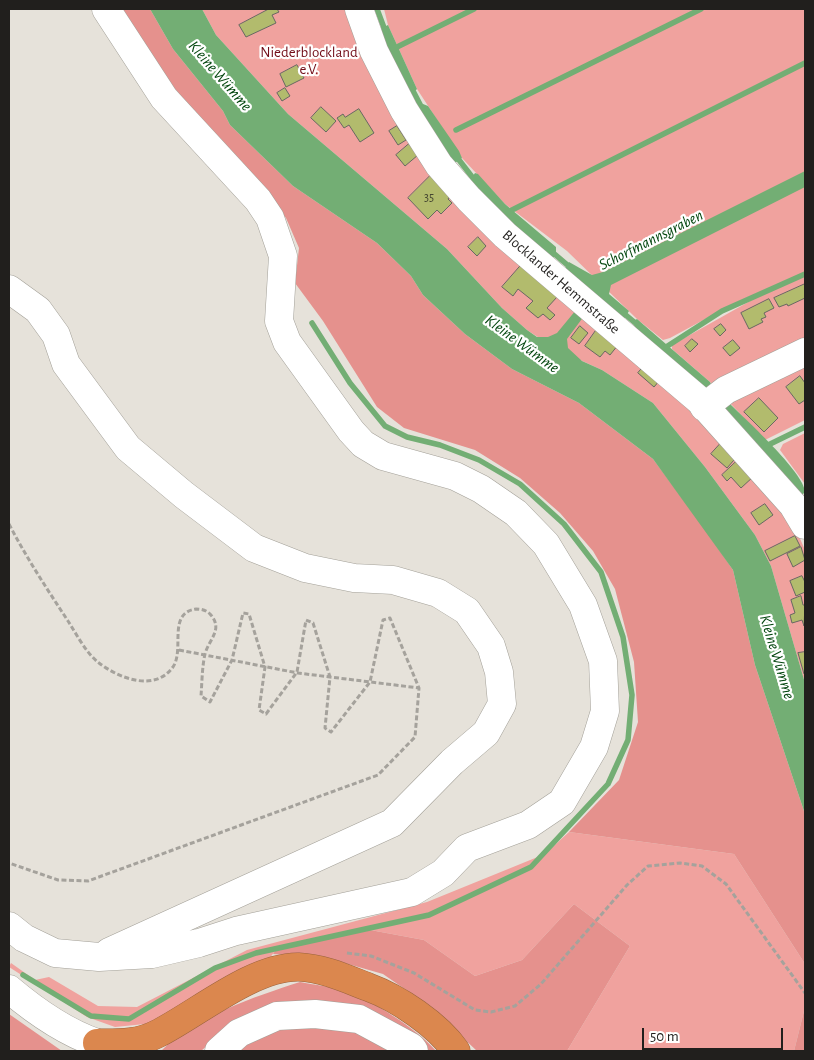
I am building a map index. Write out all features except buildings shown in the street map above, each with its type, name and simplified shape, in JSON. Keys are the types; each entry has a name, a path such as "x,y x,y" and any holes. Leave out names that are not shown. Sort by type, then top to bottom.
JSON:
{"highway":[{"path":"100,1047 133,1043 156,1035 213,1000 266,974 299,967 335,974 378,991 406,1006 456,1051"}],"street":[{"path":"10,932 55,953 99,957 152,954 198,943 236,931 412,892 443,874 467,848 528,825 562,802 594,747 605,711 603,661 583,605 546,544 516,512 481,489 454,476 383,456 363,444 351,431 284,335 279,321 283,256 270,218 258,200 164,98 106,9"},
{"name":"Blocklander Hemmstraße","path":"359,9 374,51 404,110 439,165 505,235 704,407 793,505 805,525"},
{"path":"9,289 38,310 56,335 66,364 128,448 184,495 254,548 305,568 354,578 393,580 438,594 467,611 491,646 499,672 502,704 486,733 452,762 392,823 164,928 135,938 99,957"},
{"path":"704,407 726,390 805,352"},
{"path":"9,989 30,1006 79,1037 100,1047"},
{"path":"219,1051 239,1033 277,1016 315,1014 359,1020 414,1051"}],"path":[{"path":"9,524 44,585 82,642 98,663 122,675 147,682 162,678 174,666 179,650 179,622 185,613 197,609 207,611 214,619 217,630 205,654 201,696 210,702 232,660 244,613 249,614 265,667 259,710 266,714 297,672 306,620 313,623 330,677 325,728 331,732 370,682 383,620 390,618 419,688 415,736 378,775 88,881 58,880 9,863"},
{"path":"179,650 265,667 419,688"},
{"path":"345,953 371,956 414,973 475,1010 491,1012 515,1006 542,984 627,885 648,866 680,863 702,866 726,884 805,993"}],"green space":[{"name":"Niederblockland e.V.","path":"202,9 346,9 407,139 703,416 794,525 805,550 805,683 771,566 755,535 705,467 653,403 602,370 556,349 527,330 502,308 447,249 288,114 216,35"},
{"path":"384,9 805,9 805,272 737,302 663,340 637,319 567,251 505,204 462,158 417,89 388,25"},
{"path":"805,276 805,420 765,440 710,382 672,349 672,345 766,292"},
{"path":"805,433 805,484 780,450 783,444"},
{"path":"569,832 734,854 805,964 805,1007 794,1051 567,1051 630,946 574,904 522,960 475,976 424,940 365,929 308,939 275,951 269,959 155,1023 115,1027 87,1017 9,967 11,963 35,980 49,977 98,1006 137,1007 247,950 427,902 545,854"}],"shaded area":[{"path":"122,9 150,9 173,49 223,111 230,125 293,186 377,243 411,276 423,295 465,334 512,369 579,403 653,459 705,529 733,570 755,665 805,814 805,964 734,854 569,832 619,780 638,722 634,662 615,589 593,551 560,513 520,478 475,450 404,428 377,407 323,321 295,283 299,248 286,218 215,138 153,62"},
{"path":"574,904 630,946 567,1051 477,1051 428,1005 383,974 327,958 273,954 275,951 308,939 365,929 424,940 475,976 522,960"},
{"path":"300,982 337,989 366,1000 406,1025 436,1051 429,1051 418,1038 362,1008 233,1023 201,1051 161,1051 191,1028 226,1009"},
{"path":"805,1007 805,1051 794,1051"},
{"path":"9,1014 62,1051 9,1051"},
{"path":"314,1026 355,1031 392,1051 237,1051 255,1038 273,1031 293,1027"}],"water":[{"name":"Kleine Wümme","path":"150,9 202,9 216,35 288,114 447,249 502,308 537,337 548,337 557,333 576,310 564,270 569,262 592,275 603,272 805,171 805,187 611,285 609,294 629,311 624,319 584,316 567,339 568,348 582,361 602,370 653,403 705,467 755,535 771,566 805,683 805,814 755,665 733,570 653,459 579,403 512,369 465,334 423,295 411,276 377,243 293,186 230,125 223,111 173,49"},
{"path":"388,25 417,89 411,95 378,30"},
{"path":"423,104 428,106 459,151 462,158 455,163 450,162 417,110"},
{"path":"475,173 505,204 556,247 556,256 550,259 469,182"},
{"path":"637,319 710,382 713,388 705,391 638,331 634,325"},
{"path":"727,401 785,459 802,483 805,492 802,495 719,406"}],"waterway":[{"path":"377,9 386,33"},
{"path":"393,49 474,9"},
{"path":"456,130 701,9"},
{"path":"506,213 805,63"},
{"path":"411,87 424,112"},
{"path":"456,156 476,182"},
{"path":"551,251 571,268"},
{"path":"666,347 722,311 805,274"},
{"path":"621,311 639,326"},
{"path":"23,975 91,1016 129,1019 215,968 256,953 429,915 531,867 608,784 628,740 632,695 623,637 601,572 564,524 520,484 479,460 440,445 407,437 385,426 350,383 312,323"},
{"path":"764,447 805,427"}],"water label":[{"name":"Schorfmannsgraben","path":"651,240"}]}
